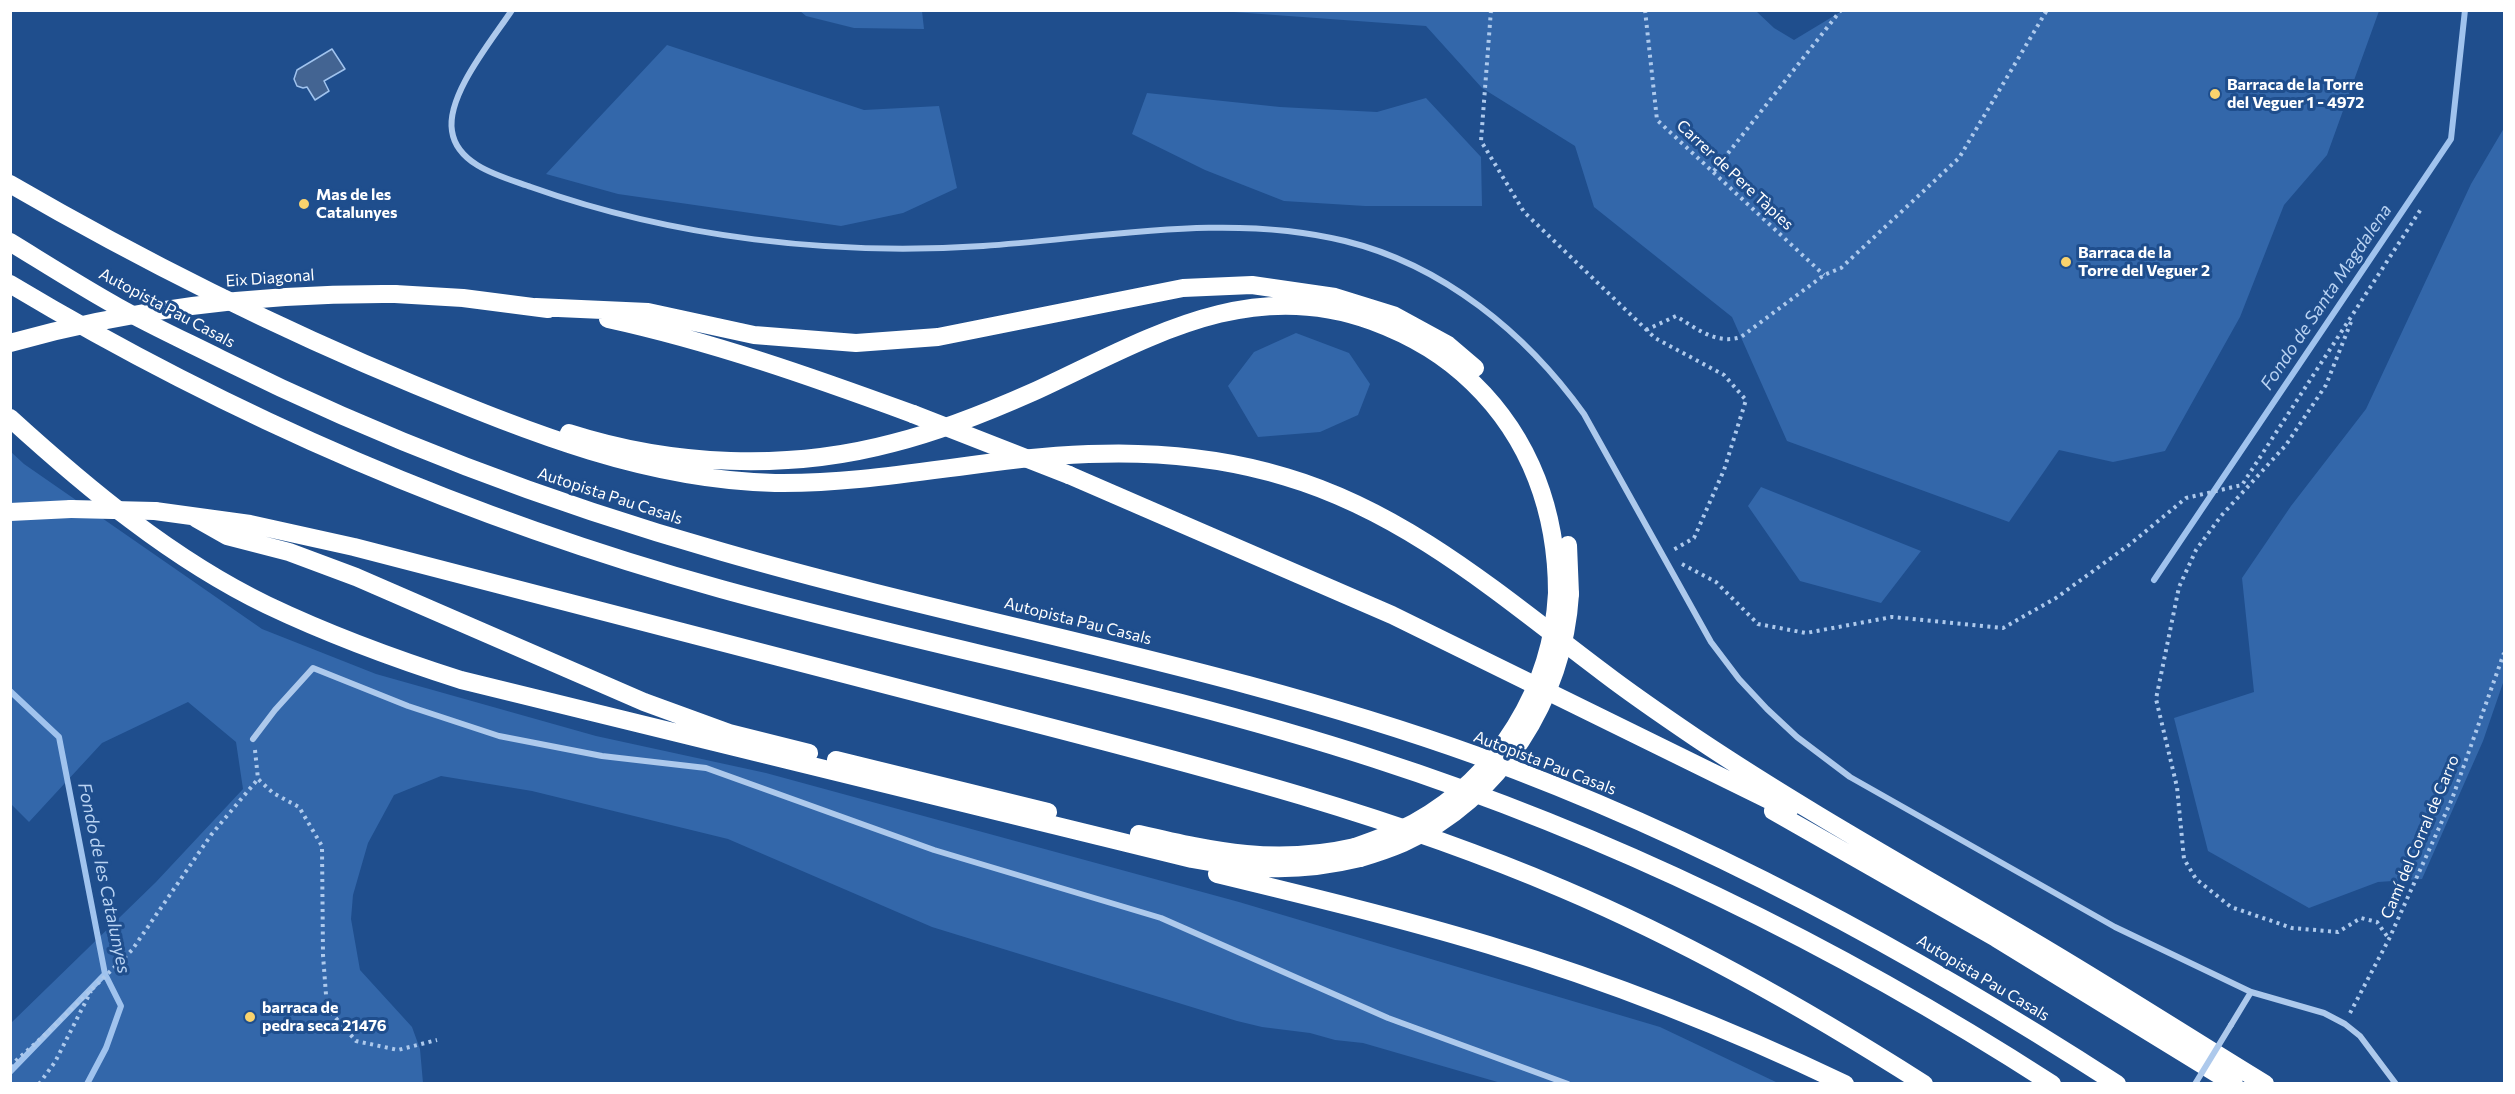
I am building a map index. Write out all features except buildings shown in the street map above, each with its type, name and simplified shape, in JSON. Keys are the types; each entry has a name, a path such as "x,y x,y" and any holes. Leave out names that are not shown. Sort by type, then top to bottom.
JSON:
{"highway":[{"path":"10,184 169,272 343,355 526,431 611,458 690,475 767,483 849,481 992,462 1128,453 1202,458 1244,465 1329,491 1410,531 1492,588 1653,709 1737,765 1859,841 2049,951 2265,1083"},
{"name":"Autopista Pau Casals","path":"10,242 120,308 274,385 440,458 540,495 643,529 815,577 1276,691 1475,755 1550,784 1642,822 1815,905 1982,999 2117,1083"},
{"path":"10,284 102,338 268,421 365,465 534,530 718,588 1276,729 1444,782 1550,822 1647,864 1810,942 1960,1027 2052,1083"},
{"path":"10,418 99,495 199,566 265,604 328,633 393,658 461,680 1192,859 1255,868 1290,870 1329,866 1397,832 1431,813 1466,785 1497,753 1522,717 1543,671 1564,593 1567,540 1550,474 1536,444 1498,389 1448,345 1411,324 1364,305 1335,297 1279,287 1218,285 1141,295 938,337 856,343 819,342 754,335 648,312 536,307"},
{"name":"Eix Diagonal","path":"10,343 110,319 190,305 295,295 395,294 463,298 536,307"},
{"path":"343,355 431,382 550,427 611,444 711,459 790,460 826,456 895,443 986,412 1128,345 1212,314 1266,306 1299,306 1333,310 1389,327 1441,356 1488,397 1507,421 1525,450 1548,508 1564,593"},
{"path":"536,307 611,320 704,343 770,363 913,414 1069,475 1392,615 1581,706 1739,787 1773,800 1830,833 1859,841"},
{"path":"10,512 72,509 155,512 250,524 366,550 1310,796 1446,842 1554,885 1694,949 1844,1033 1924,1083"},
{"path":"193,517 227,536 321,563 644,702 729,733 1053,814 1217,851 1290,857 1357,853"},
{"path":"1739,787 1768,808 1996,938 2234,1083"},
{"path":"1051,826 1182,865 1355,908 1502,949 1707,1022 1845,1083"}],"street":[{"path":"512,10 459,94 451,118 452,134 459,149 473,162 492,173 573,202 657,222 736,236 819,245 898,249 982,246 1202,228 1305,233 1347,241 1419,269 1455,289 1494,316 1559,378 1584,414 1711,642 1767,709 1797,737 1851,777 2115,927 2251,992 2325,1013 2345,1024 2360,1036 2396,1083"},
{"path":"254,739 275,710 313,668 408,706 499,736 602,756 706,768 934,850 1161,918 1388,1018 1568,1083"},
{"path":"2195,1083 2251,992"}],"path":[{"path":"1491,10 1481,141 1524,212 1655,338 1724,375 1746,400 1724,470 1694,538 1664,554"},
{"name":"Carrer de Pere Tàpies","path":"1645,10 1657,120 1824,275"},
{"path":"1714,171 1842,10"},
{"path":"1646,330 1676,316 1711,337 1730,341 1741,337 1824,275 1841,268 1959,159 2047,10"},
{"path":"2389,939 2377,922 2361,918 2338,932 2292,928 2232,907 2196,879 2184,859 2177,787 2156,699 2179,587 2196,550 2221,516 2286,445 2326,385 2352,318 2421,209"},
{"path":"1664,554 1716,582 1758,624 1806,633 1892,617 2003,628 2056,598 2128,545 2186,498 2242,485 2416,218"},
{"name":"Camí del Corral de Carro","path":"2345,1024 2389,939 2452,799 2505,653"},
{"path":"254,739 258,779 273,794 299,807 322,846 323,955 327,1008 356,1041 398,1050 437,1040"},
{"path":"10,1066 132,950 211,835 258,779"},
{"path":"39,1083 54,1062 93,988"}],"shaded area":[{"path":"800,11 922,11 924,29 854,28 806,16"},
{"path":"1220,11 1756,11 1774,28 1794,40 1842,11 2379,11 2327,155 2284,205 2240,317 2165,451 2113,462 2059,450 2009,522 1787,441 1732,317 1594,207 1575,146 1482,88 1426,26"},
{"path":"667,45 864,110 939,106 957,188 903,213 841,226 618,194 546,174"},
{"path":"332,49 345,69 324,81 329,91 315,100 307,87 297,86 294,79 297,70"},
{"path":"1147,93 1280,107 1377,112 1426,98 1481,157 1482,206 1365,206 1284,201 1205,170 1132,134"},
{"path":"2504,128 2504,680 2483,741 2422,879 2378,882 2309,908 2208,851 2174,718 2254,692 2242,578 2291,506 2366,409 2471,184"},
{"path":"1296,333 1349,353 1370,384 1358,415 1320,432 1258,437 1228,386 1254,352"},
{"path":"10,451 24,464 262,629 376,674 596,736 766,773 1239,902 1660,1027 1778,1083 1501,1083 1363,1043 1335,1040 1310,1033 1262,1027 1237,1021 932,927 728,839 532,791 441,776 394,795 368,843 353,895 351,919 360,970 412,1027 420,1049 423,1083 11,1083 11,1023 156,882 243,789 236,742 188,702 102,743 29,822 11,804"},
{"path":"1761,487 1921,551 1881,603 1800,581 1748,506"}],"waterway":[{"name":"Fondo de Santa Magdalena","path":"2154,580 2451,139 2465,10"},
{"name":"Fondo de les Catalunyes","path":"10,691 59,737 105,974 121,1006 106,1048 87,1084"},
{"path":"10,1072 105,974"}],"place":[{"name":"Barraca de la Torre del Veguer 1 - 4972","path":"2215,94"},
{"name":"Mas de les Catalunyes","path":"304,204"},
{"name":"Barraca de la Torre del Veguer 2","path":"2066,262"},
{"name":"barraca de pedra seca 21476","path":"250,1017"}]}
